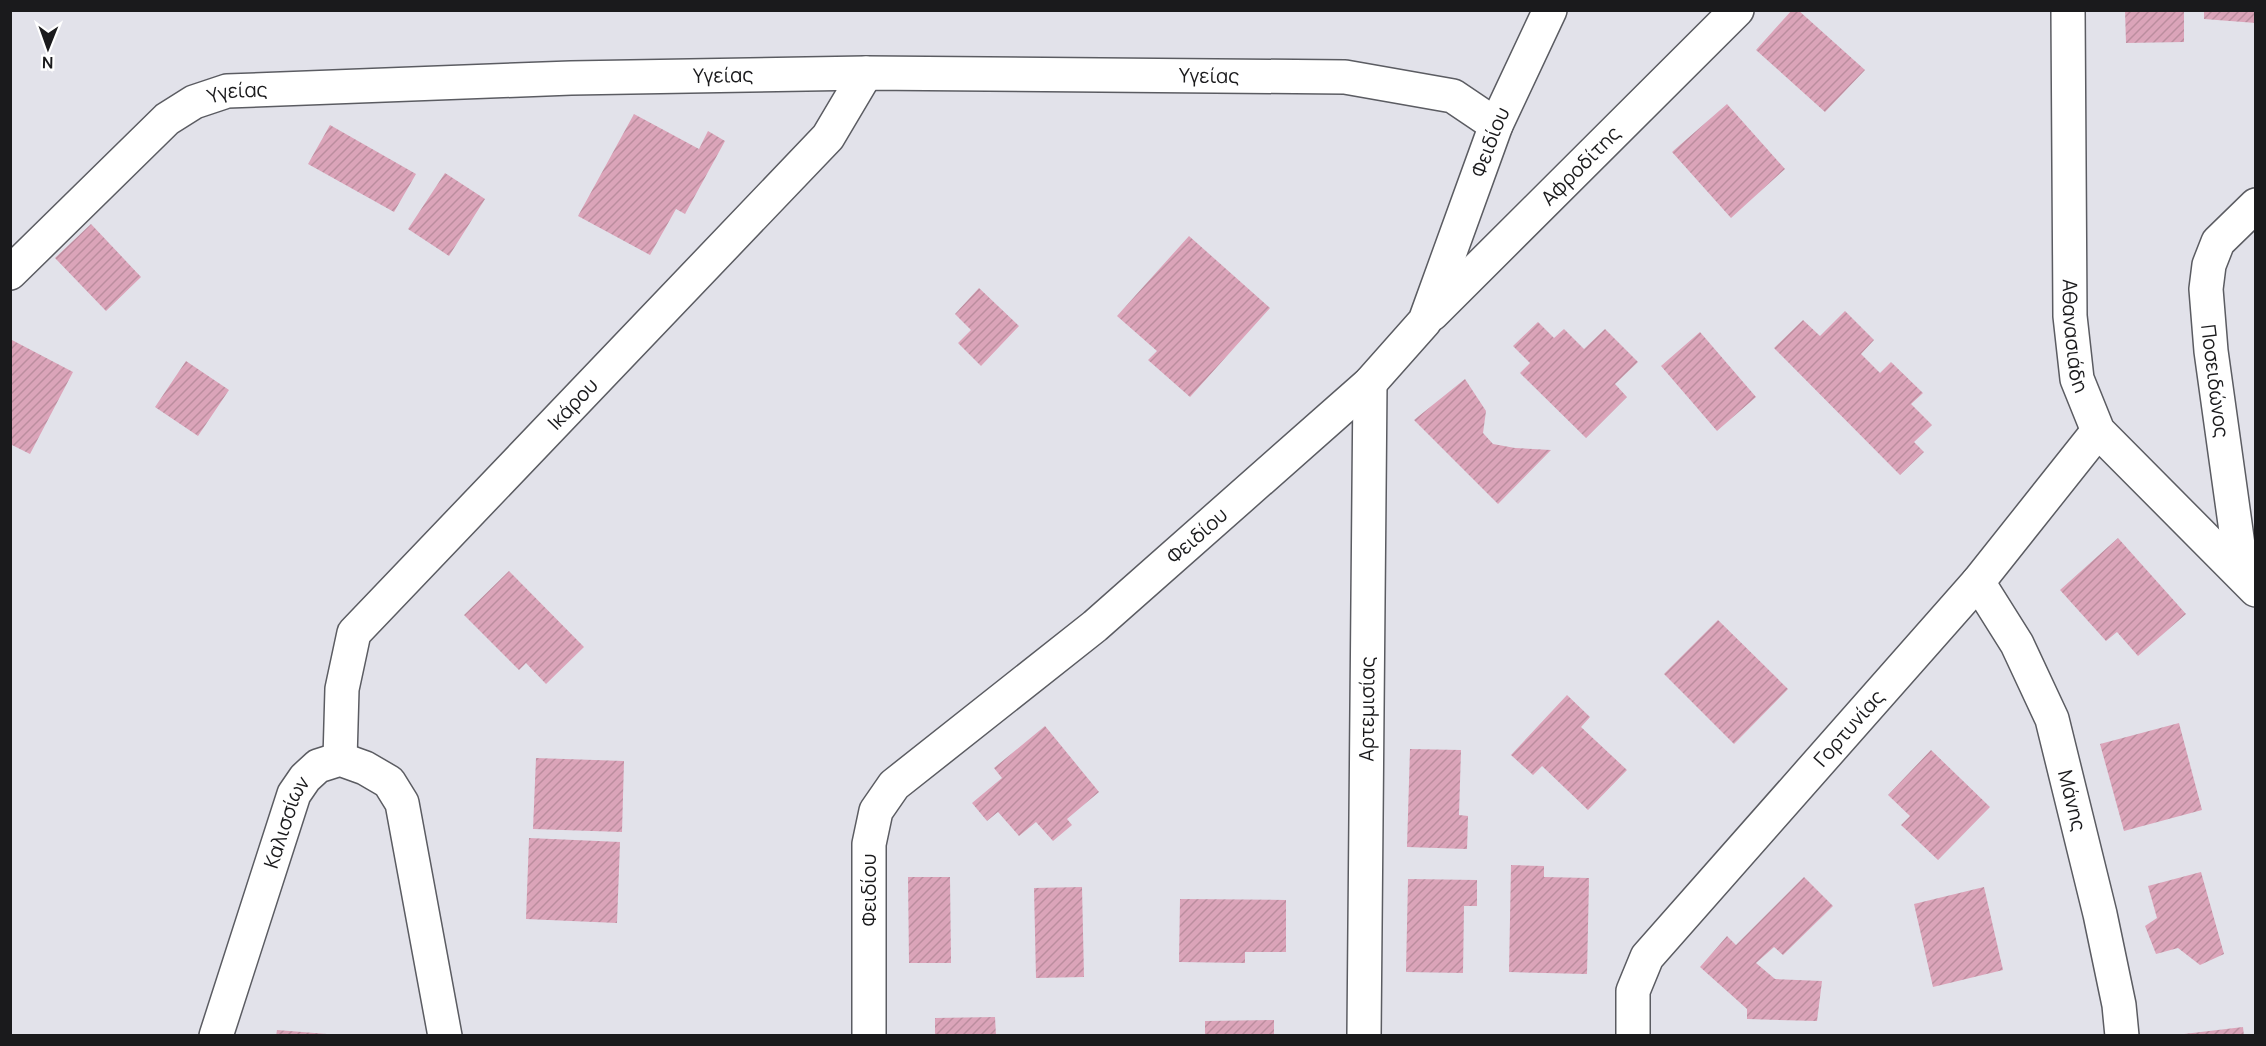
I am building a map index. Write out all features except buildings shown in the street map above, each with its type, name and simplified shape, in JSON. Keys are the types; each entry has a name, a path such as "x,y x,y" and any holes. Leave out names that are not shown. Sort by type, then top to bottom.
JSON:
{"street":[{"name":"Φειδίου","path":"869,1035 868,844 876,811 894,785 1095,626 1370,383 1425,321 1496,125 1550,10"},
{"name":"Αφροδίτης","path":"1425,321 1737,10"},
{"name":"Αθανασιάδη","path":"2068,10 2070,316 2078,378 2098,431 2249,582"},
{"name":"Υγείας","path":"10,273 167,119 194,102 227,91 571,78 866,73 1345,77 1453,96 1496,125"},
{"name":"Ικάρου","path":"340,759 342,689 354,633 828,137 866,73"},
{"name":"Ποσειδώνος","path":"2249,582 2211,351 2206,289 2209,265 2218,242 2256,205"},
{"name":"Αρτεμισίας","path":"1365,1035 1370,383"},
{"name":"Γορτυνίας","path":"1633,1035 1633,991 1647,957 1978,582 2098,431"},
{"name":"Μάνης","path":"1978,582 2017,644 2052,719 2100,914 2119,1005 2122,1035"},
{"name":"Καλισσίων","path":"216,1035 294,794 305,778 318,766 340,759"},
{"path":"340,759 365,768 389,782 402,803 446,1035"}]}
